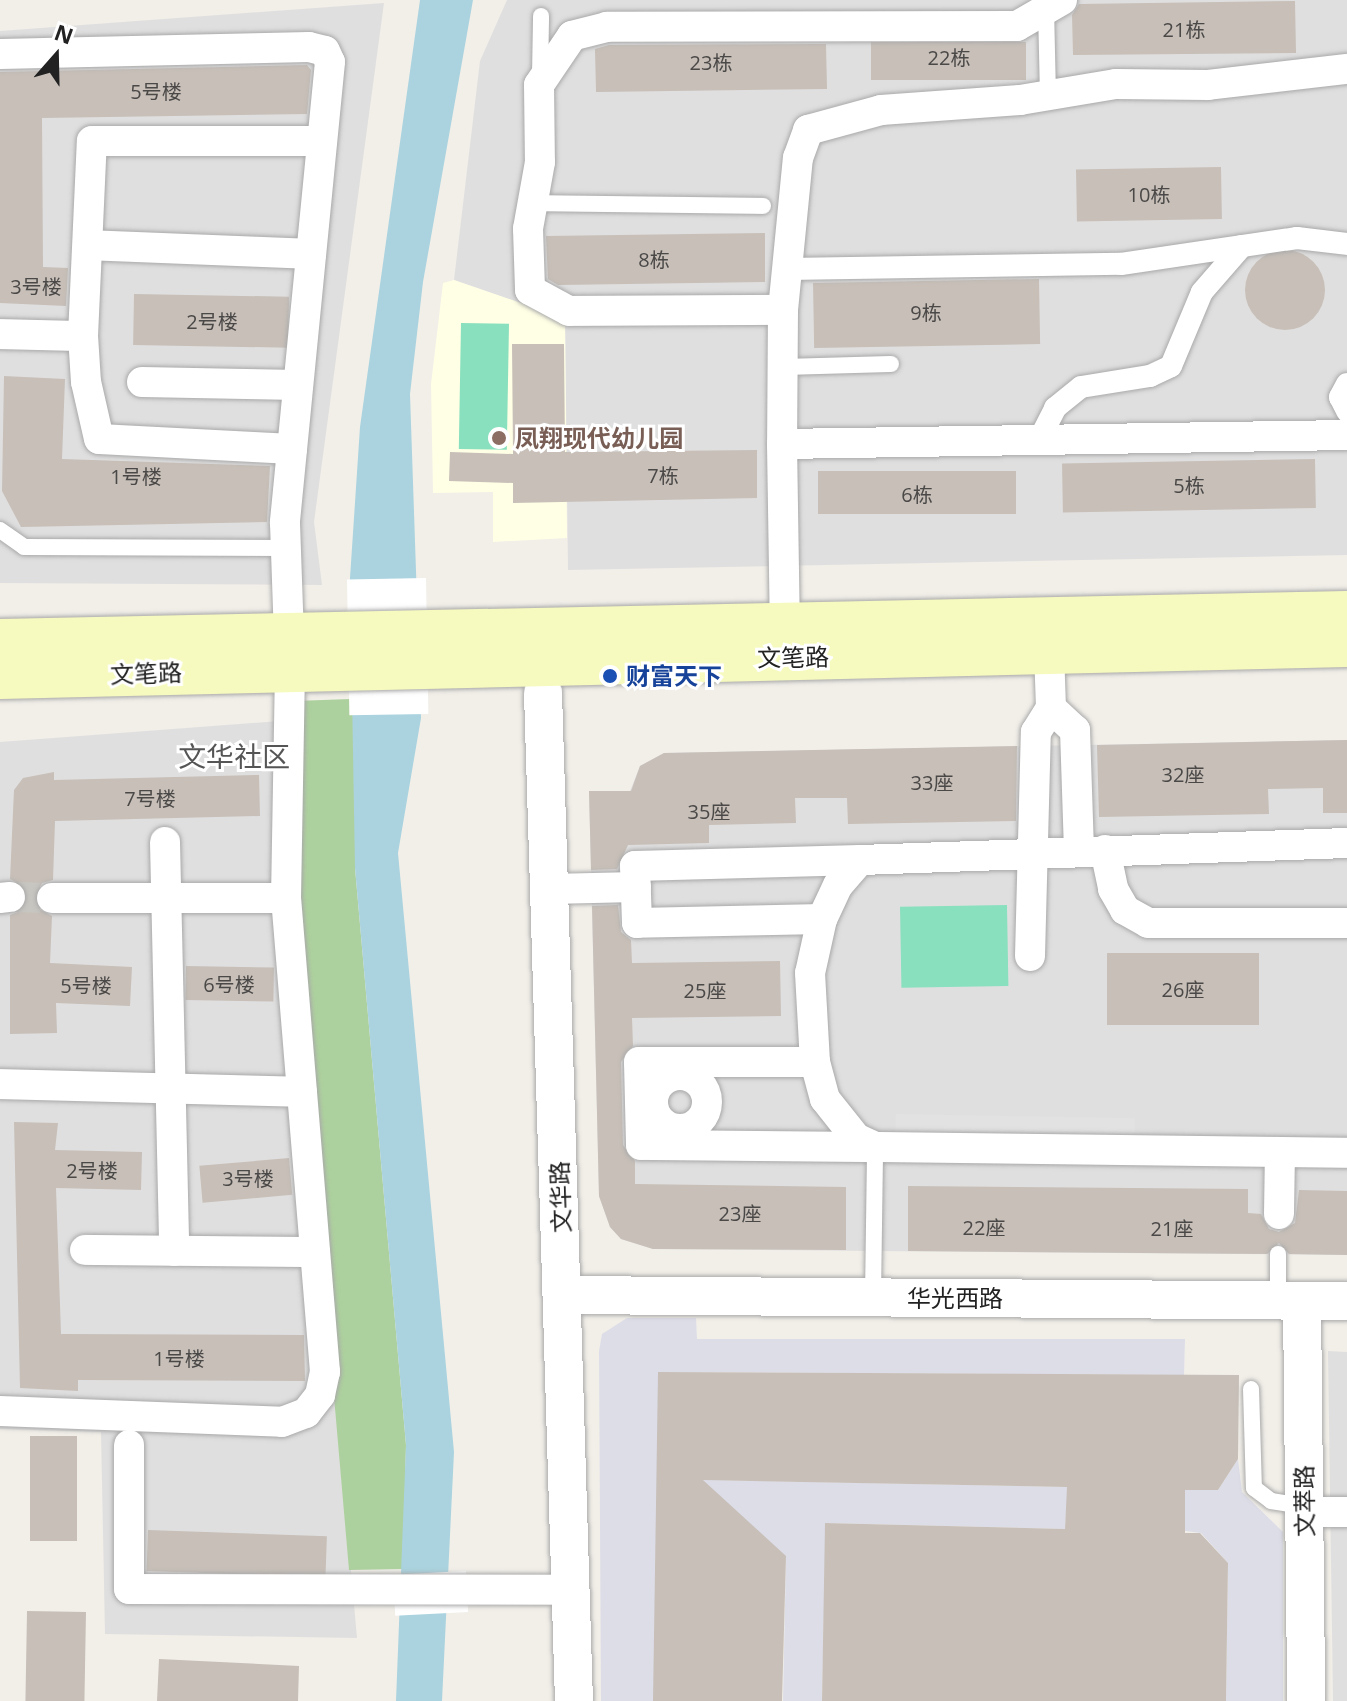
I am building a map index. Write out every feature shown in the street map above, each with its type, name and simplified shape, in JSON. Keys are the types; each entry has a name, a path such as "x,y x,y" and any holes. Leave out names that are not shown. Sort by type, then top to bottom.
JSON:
{"main road":[{"name":"文笔路","path":"389,659 785,625 1347,613"},
{"name":"文笔路","path":"0,641 289,652 657,675 1049,651 1295,662 1347,645"},
{"name":"文笔路","path":"0,677 289,652"}],"street":[{"path":"783,310 569,311 527,284 532,203 540,162 539,85 560,48 572,36 598,28 1017,26 1054,4"},
{"path":"0,54 309,47 325,51 330,62 292,449 286,548 289,652 286,898 325,1372 320,1395 306,1413 282,1422 0,1411"},
{"path":"785,625 783,310 798,158 808,130 881,110 1048,95 1116,84 1208,85 1347,69"},
{"path":"292,449 99,439 86,382 83,336 92,141 322,141"},
{"path":"787,269 1121,264 1297,238 1347,244"},
{"path":"88,245 311,254"},
{"path":"1039,440 1055,408 1081,387 1150,376 1171,366 1202,292 1242,246"},
{"path":"0,334 83,336"},
{"path":"142,382 298,385"},
{"path":"1347,384 1340,397 1347,411"},
{"path":"782,444 1347,435"},
{"path":"1030,956 1029,854 1037,826 1036,732 1051,708 1049,651"},
{"name":"文华路","path":"543,693 564,1295 574,1701"},
{"path":"1051,708 1075,730 1092,851 1125,910 1148,923 1347,923"},
{"path":"165,842 168,1089 174,1251"},
{"path":"822,919 637,923 635,866 1347,843"},
{"path":"860,860 838,885 822,919 810,973 815,1062 825,1099 856,1138 875,1147"},
{"path":"550,889 636,887"},
{"path":"52,898 286,898"},
{"path":"815,1062 680,1068 639,1062 647,1104 641,1145 681,1137 875,1147 1347,1153"},
{"path":"680,1068 697,1081 707,1097 698,1122 681,1137"},
{"path":"0,1084 302,1092"},
{"path":"1279,1214 1280,1152"},
{"path":"85,1250 315,1252"},
{"name":"华光西路","path":"564,1295 1347,1301"},
{"name":"文萃路","path":"1290,1301 1304,1509 1306,1701"},
{"path":"129,1445 129,1589 571,1590"},
{"path":"1304,1509 1347,1512"}],"lane":[{"path":"1048,95 1054,4"},
{"path":"539,85 541,16"},
{"path":"532,203 763,206"},
{"path":"783,367 891,364"},
{"path":"0,530 24,547 286,548"},
{"path":"873,1298 875,1147"},
{"path":"1278,1254 1290,1301"},
{"path":"1251,1389 1254,1488 1271,1501 1304,1509"}],"shaded area":[{"path":"507,0 1347,0 1347,555 568,570 565,319 454,280 480,61"},
{"path":"384,3 314,522 322,585 0,583 0,31"},
{"name":"凤翔现代幼儿园","path":"454,280 565,318 567,538 493,542 493,492 433,493 431,384 443,283"},
{"path":"293,720 291,899 357,1638 105,1634 101,1432 0,1429 0,742"},
{"path":"1347,740 1347,1255 653,1249 621,1239 610,1227 599,1196 589,791 630,791 640,766 664,753"},
{"path":"896,1114 1135,1118 1135,1140 896,1136"},
{"path":"627,1318 696,1318 697,1339 1185,1339 1184,1375 659,1372 658,1479 1218,1490 1238,1459 1242,1492 1283,1532 1283,1701 1226,1701 1228,1563 1201,1533 1066,1515 1065,1529 826,1523 822,1701 783,1701 786,1556 653,1701 601,1701 599,1351 602,1334"},
{"path":"1328,1351 1347,1352 1347,1701 1333,1701"}],"green space":[{"path":"461,323 509,324 507,450 459,449"},
{"path":"350,699 356,723 355,868 406,1445 403,1569 349,1570 291,899 295,701"},
{"path":"1007,905 1008,986 901,988 900,907"}],"water":[{"path":"420,0 473,0 423,282 410,394 421,718 398,853 454,1452 442,1701 396,1701 406,1445 355,868 350,578 360,427"}],"pier":[{"path":"426,578 428,714 349,715 347,579"},
{"path":"466,1571 468,1612 395,1616 393,1575"}],"building":[{"path":"1295,1 1296,53 1073,55 1072,15 1079,4"},
{"path":"871,42 1026,42 1026,80 871,80"},
{"path":"826,44 827,89 596,92 595,49 609,45"},
{"path":"307,65 311,70 307,114 42,118 43,267 68,268 66,306 0,303 0,72"},
{"path":"1221,167 1222,219 1077,222 1076,170"},
{"path":"765,233 765,282 558,285 548,279 546,236"},
{"path":"1285,250 1300,253 1313,262 1322,275 1325,290 1322,305 1313,318 1300,327 1285,330 1270,327 1257,318 1248,305 1245,290 1248,275 1257,262 1270,253"},
{"path":"1039,279 1040,344 814,348 813,283"},
{"path":"134,294 289,297 288,348 133,345"},
{"path":"512,344 564,344 565,452 757,450 757,498 513,503 513,483 449,481 450,452 513,454"},
{"path":"4,376 65,379 62,459 270,466 267,522 21,527 2,491"},
{"path":"1315,459 1316,508 1063,512 1062,463"},
{"path":"818,471 1016,471 1016,514 818,514"},
{"path":"1347,740 1347,813 1323,813 1323,788 1268,789 1269,814 1099,817 1097,745"},
{"path":"1017,746 1016,821 848,824 847,798 795,798 796,823 709,825 709,843 628,845 617,869 591,870 589,791 631,791 640,766 664,753"},
{"path":"54,772 54,780 259,775 260,816 55,821 53,880 42,883 34,897 37,908 52,916 50,963 132,967 130,1006 56,1003 57,1033 10,1034 10,915 21,911 28,896 24,886 10,879 14,790 23,778"},
{"path":"618,905 621,932 631,940 632,963 780,961 781,1016 632,1018 633,1046 621,1062 623,1145 635,1161 635,1184 846,1187 846,1250 653,1249 621,1239 610,1227 599,1196 592,906"},
{"path":"1107,953 1259,953 1259,1025 1107,1025"},
{"path":"186,966 274,968 273,1002 185,1000"},
{"path":"14,1122 58,1123 55,1150 142,1152 141,1190 56,1188 61,1334 304,1335 305,1381 78,1380 78,1391 20,1388"},
{"path":"289,1158 292,1195 203,1203 199,1166"},
{"path":"908,1186 1248,1189 1248,1213 1261,1214 1269,1229 1279,1232 1295,1223 1299,1190 1347,1191 1347,1255 1289,1254 1279,1243 1267,1254 908,1251"},
{"path":"658,1372 1239,1375 1238,1459 1218,1490 1185,1490 1185,1533 1200,1533 1228,1563 1226,1701 822,1701 825,1523 1065,1529 1067,1487 703,1480 786,1556 782,1701 653,1701"},
{"path":"30,1436 77,1436 77,1541 30,1541"},
{"path":"148,1530 327,1536 325,1577 147,1571"},
{"path":"27,1611 86,1612 84,1701 25,1701"},
{"path":"159,1659 299,1666 298,1701 157,1701"}],"tunnel":[{"path":"10,897 52,898"}],"place":[{"name":"凤翔现代幼儿园","path":"499,438"},
{"name":"财富天下","path":"610,676"}],"district":[{"name":"文华社区","path":"234,756"}]}
